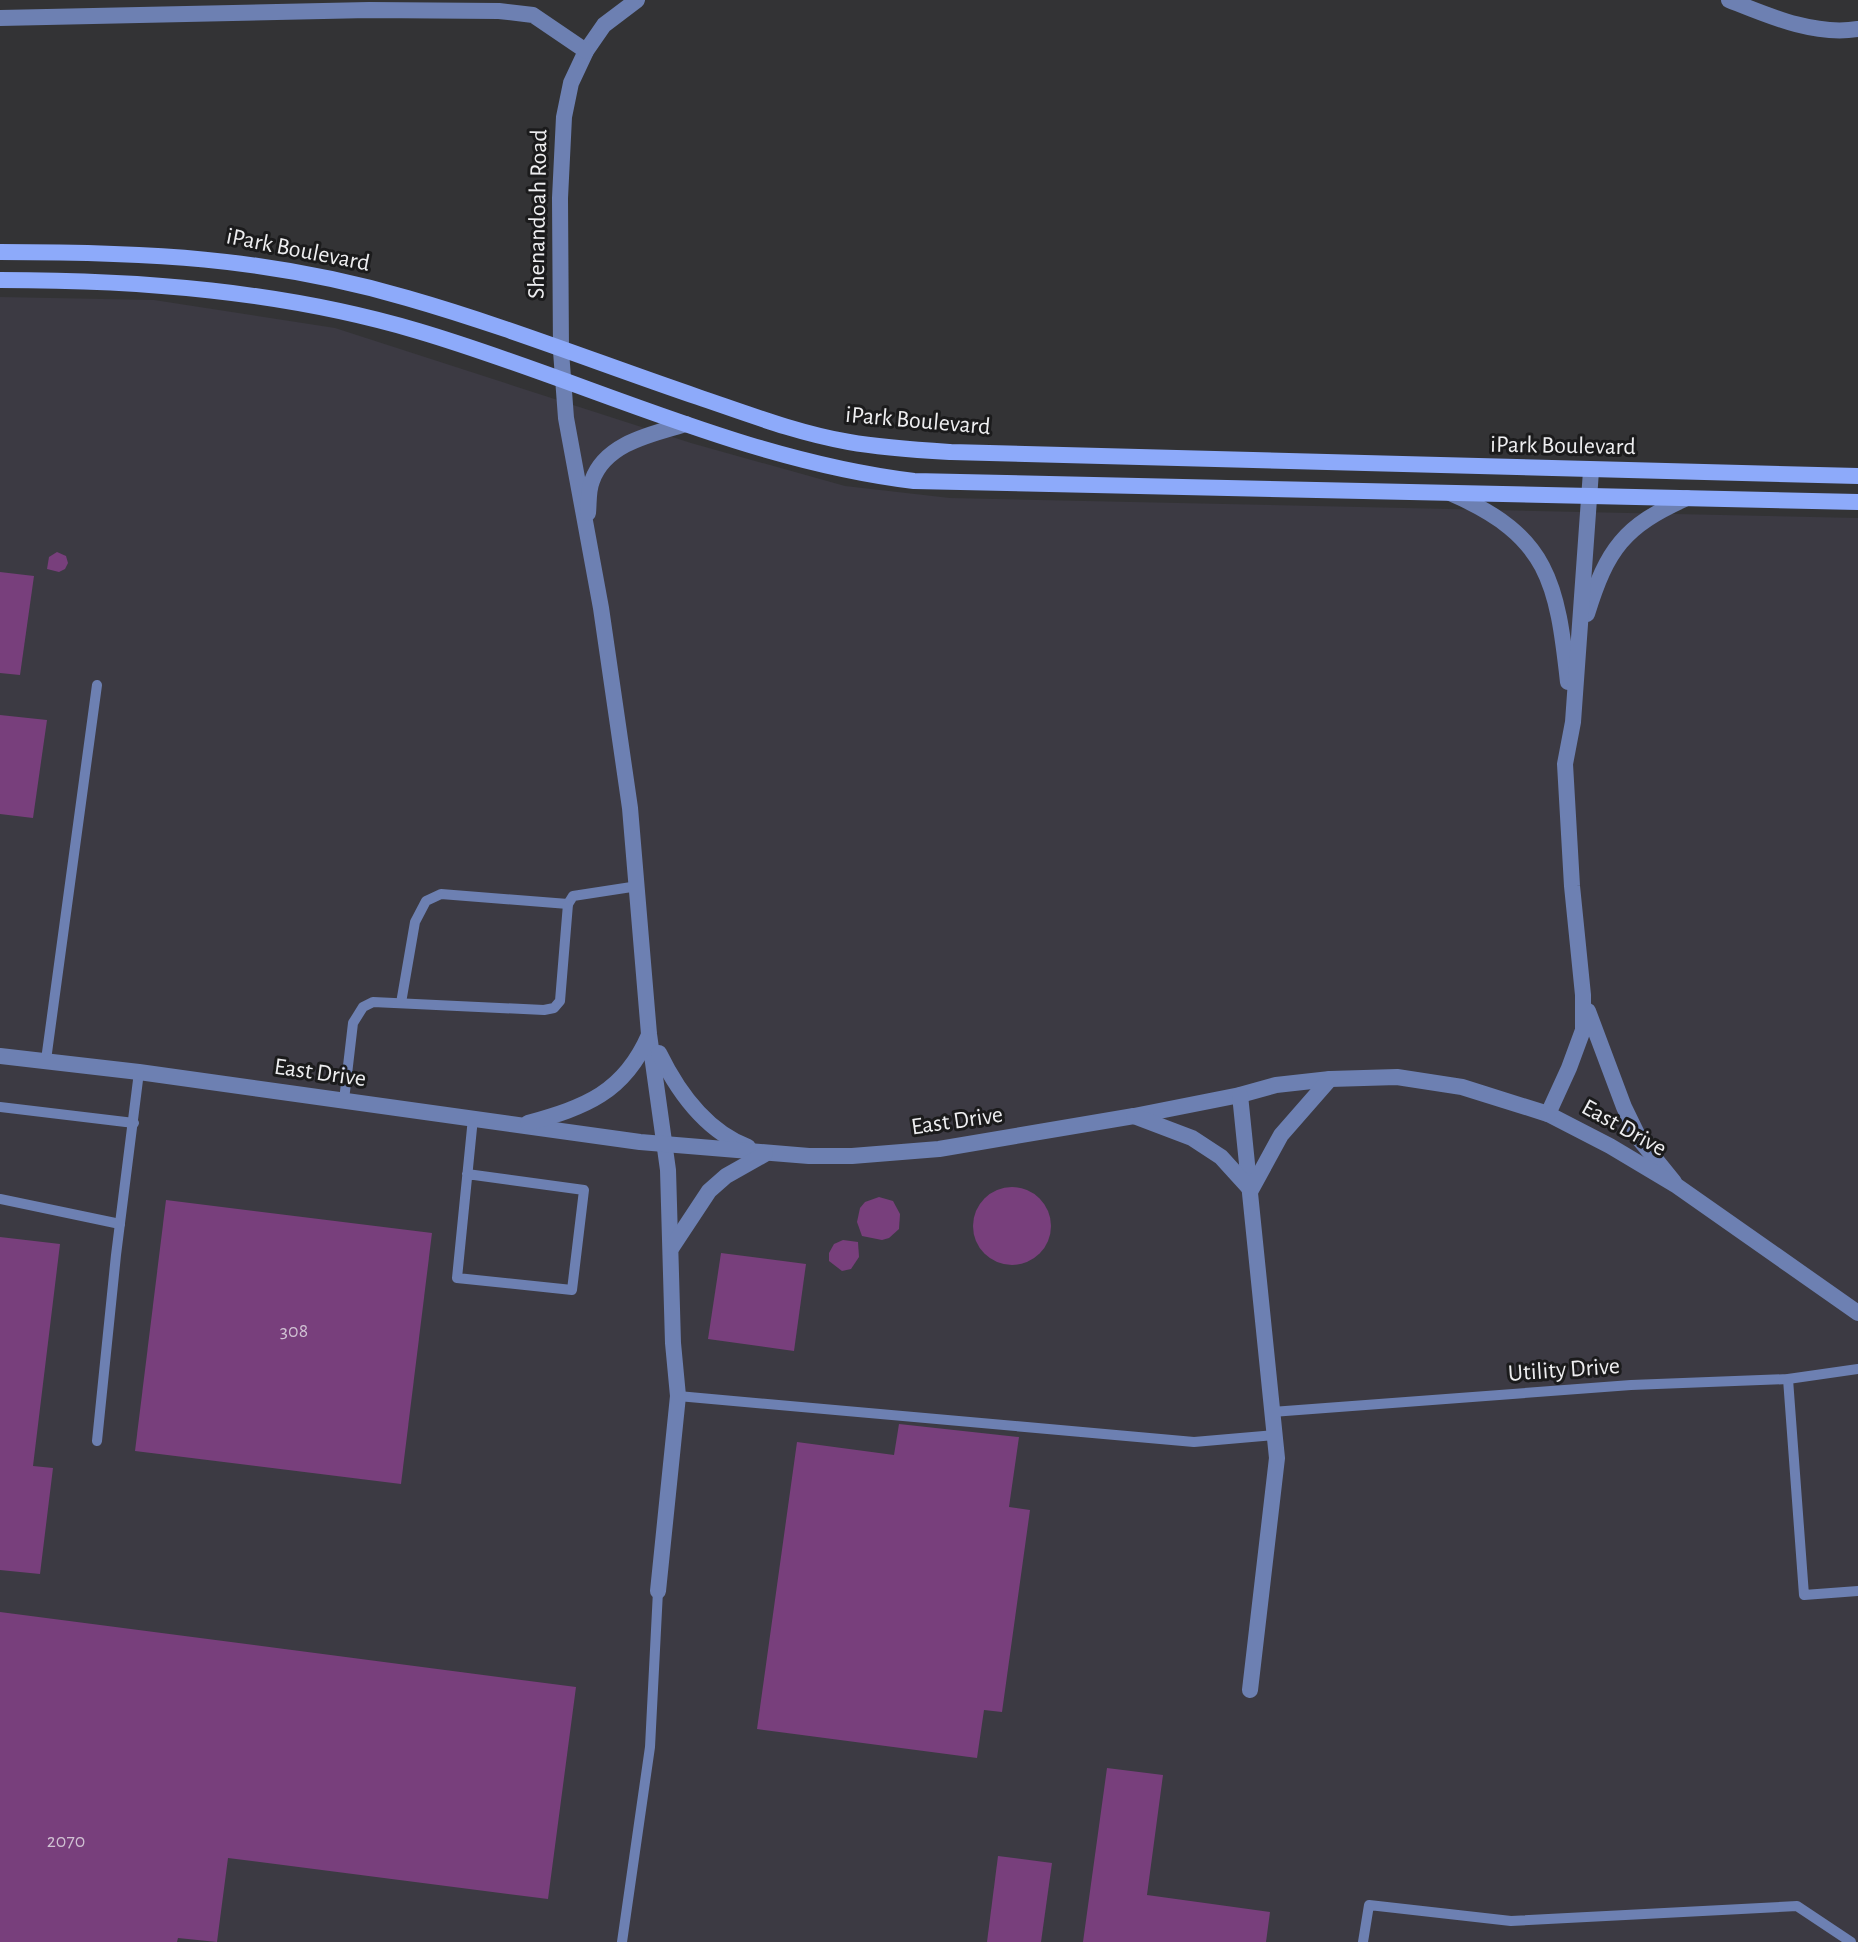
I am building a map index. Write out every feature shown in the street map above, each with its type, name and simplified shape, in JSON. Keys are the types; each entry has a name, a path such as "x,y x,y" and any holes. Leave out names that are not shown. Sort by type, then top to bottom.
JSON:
{"main road":[{"name":"iPark Boulevard","path":"0,252 142,253 276,267 407,297 784,425 839,440 879,446 951,452 1858,476"},
{"name":"iPark Boulevard","path":"0,280 123,282 200,289 278,301 405,327 686,424 814,464 914,481 1858,502"}],"street":[{"name":"Shenandoah Road","path":"637,0 604,25 586,51 571,83 564,117 560,198 561,351 566,418 613,687 638,886 649,1034 666,1145 673,1343 678,1396 658,1591"},
{"path":"1729,0 1773,18 1815,28 1858,29"},
{"path":"0,18 369,10 499,11 533,15 586,51"},
{"path":"586,530 592,481 603,464 617,450 640,437 686,424"},
{"path":"1548,1114 1583,1030 1565,764 1573,722 1591,471"},
{"path":"1452,494 1483,507 1511,526 1535,551 1552,584 1562,626 1573,722"},
{"path":"1579,638 1600,573 1627,533 1661,510 1687,498"},
{"path":"1583,995 1640,1140 1677,1186"},
{"path":"521,1125 564,1113 598,1098 628,1072 640,1056 649,1034"},
{"path":"649,1034 672,1079 710,1125 733,1141 766,1154"},
{"name":"East Drive","path":"0,1056 139,1072 666,1145 766,1154 852,1156 939,1149 1134,1116 1276,1085 1330,1079 1397,1077 1462,1087 1548,1114 1677,1186 1858,1313"},
{"path":"1251,1190 1281,1135 1330,1079"},
{"path":"1240,1095 1277,1458 1250,1690"},
{"path":"1134,1116 1192,1138 1221,1157 1251,1190"},
{"path":"672,1247 709,1191 726,1176 766,1154"}],"lane":[{"path":"46,1060 97,685"},
{"path":"344,1100 353,1023 363,1007 373,1002 554,1008 560,1001 568,904 573,896 638,886"},
{"path":"401,1003 415,922 426,901 441,894 568,904"},
{"path":"97,1441 139,1072"},
{"path":"0,1102 134,1123"},
{"path":"467,1174 584,1190 572,1290 457,1278 467,1174 473,1118"},
{"path":"0,1199 120,1224"},
{"name":"Utility Drive","path":"1272,1412 1631,1385 1788,1379 1858,1369"},
{"path":"1788,1379 1804,1595 1858,1591"},
{"path":"678,1396 1194,1442 1275,1435"},
{"path":"622,1942 650,1747 658,1591"},
{"path":"1363,1942 1369,1905 1511,1921 1797,1906 1851,1942"}],"shaded area":[{"path":"0,297 154,300 335,328 691,443 845,486 950,498 1858,518 1858,1942 0,1942"}],"building":[{"path":"57,552 66,556 68,563 59,572 47,569 49,557"},
{"path":"0,572 34,576 20,675 0,673"},
{"path":"0,715 47,720 33,818 0,814"},
{"path":"1012,1187 1027,1190 1040,1198 1048,1211 1051,1226 1048,1241 1040,1254 1027,1262 1012,1265 997,1262 984,1254 976,1241 973,1226 976,1211 984,1198 997,1190"},
{"path":"879,1197 893,1201 900,1214 899,1229 882,1240 862,1236 857,1222 860,1208 865,1202"},
{"path":"166,1200 432,1233 401,1484 135,1451"},
{"path":"0,1237 60,1244 33,1466 53,1468 40,1574 0,1570"},
{"path":"843,1240 858,1242 859,1257 851,1269 842,1271 829,1261 829,1253 834,1244"},
{"path":"721,1253 806,1264 794,1351 708,1339"},
{"path":"899,1424 1019,1437 1009,1507 1030,1510 1002,1712 984,1710 977,1758 757,1729 797,1442 894,1455"},
{"path":"0,1612 576,1687 548,1899 228,1858 217,1942 178,1938 177,1942 0,1942"},
{"path":"1107,1768 1163,1775 1147,1895 1270,1912 1266,1942 1083,1942"},
{"path":"998,1856 1052,1863 1041,1942 987,1942"}]}
